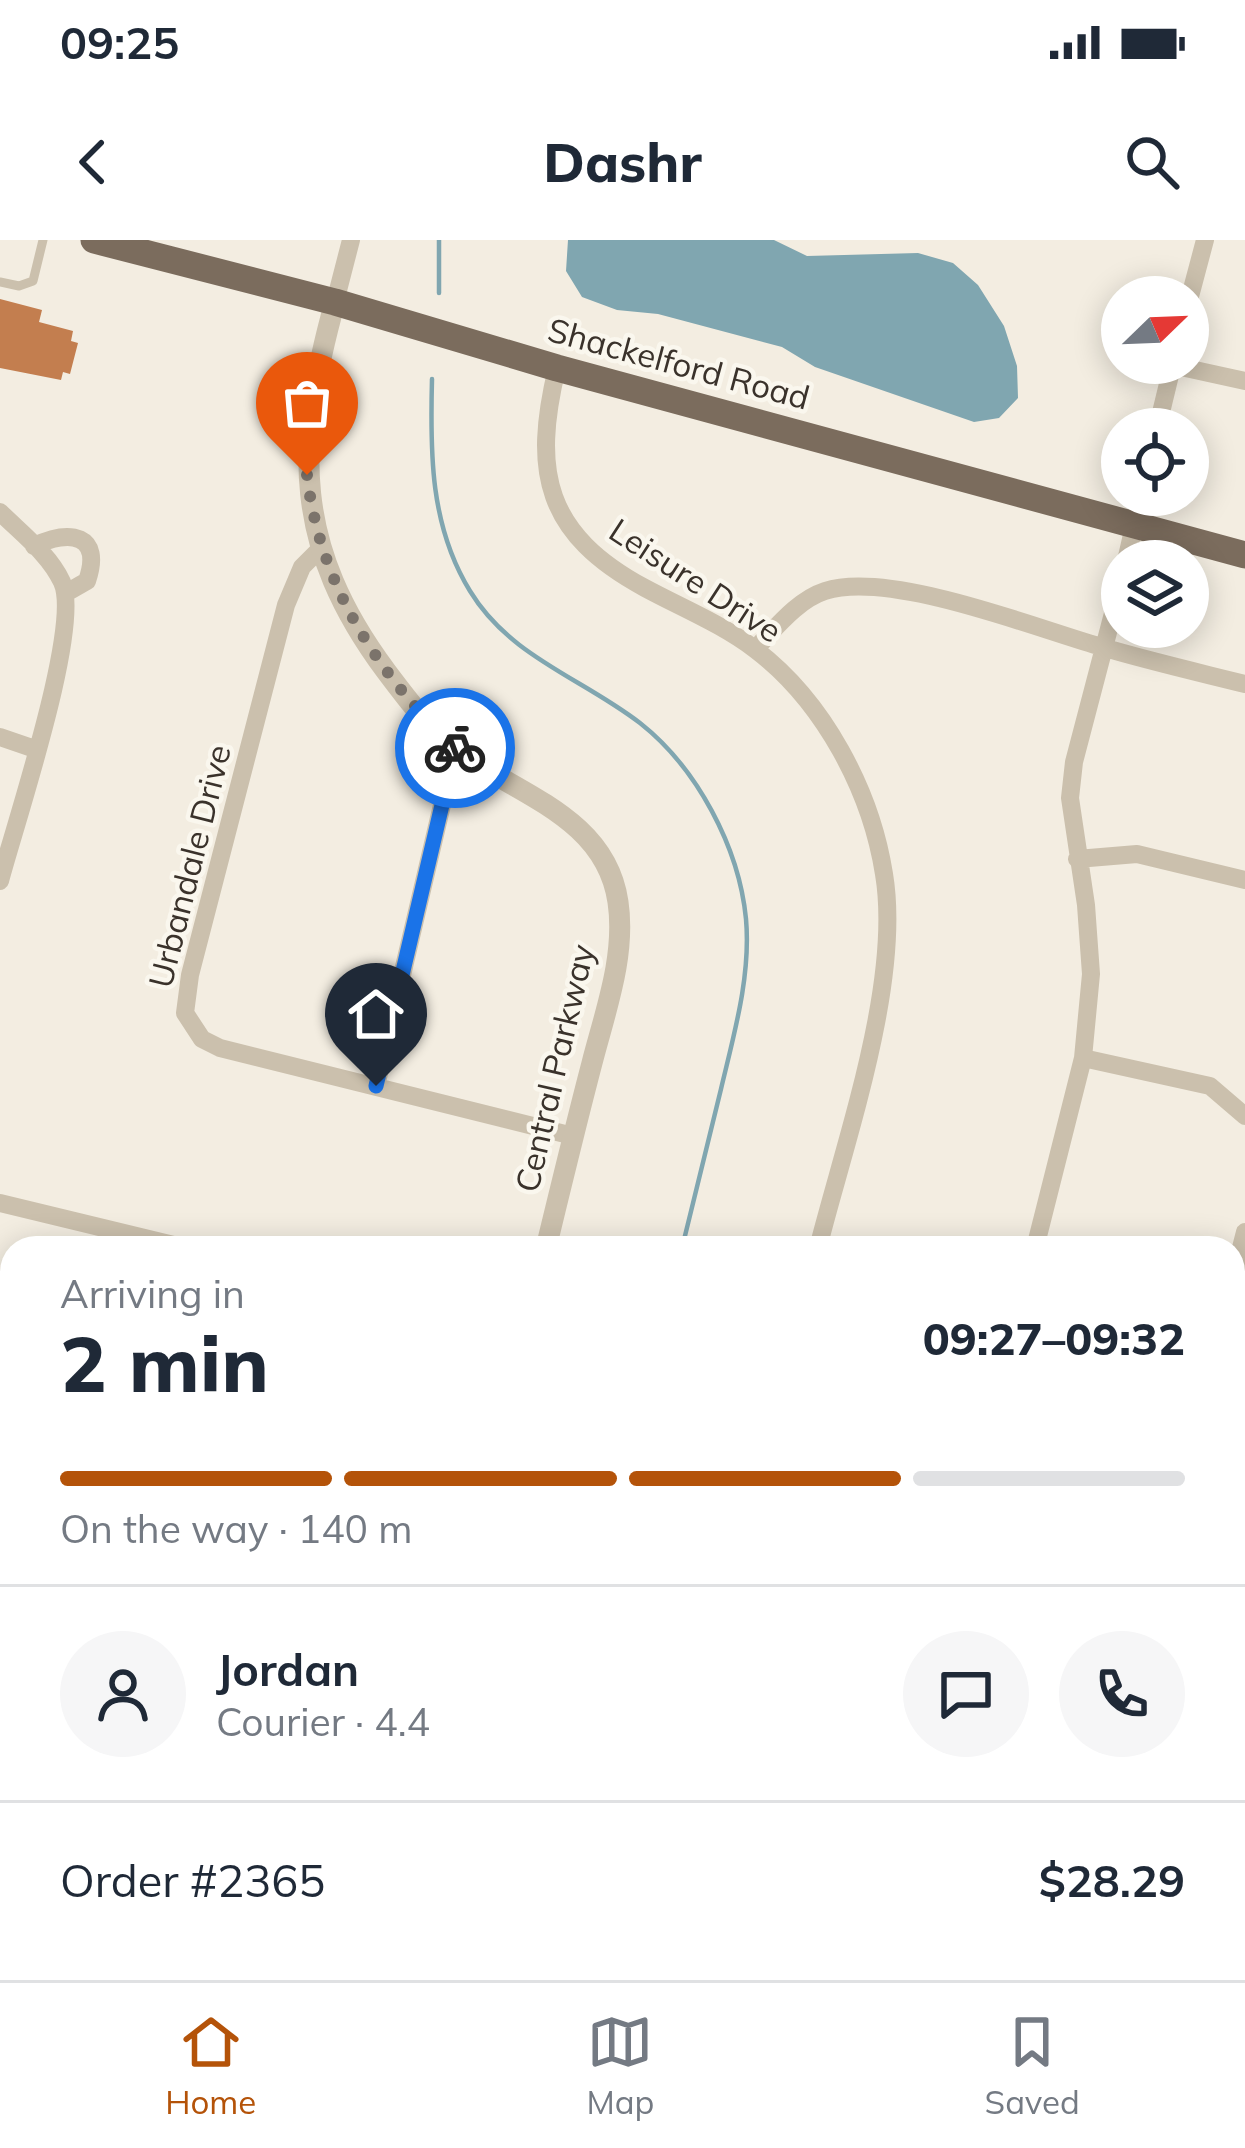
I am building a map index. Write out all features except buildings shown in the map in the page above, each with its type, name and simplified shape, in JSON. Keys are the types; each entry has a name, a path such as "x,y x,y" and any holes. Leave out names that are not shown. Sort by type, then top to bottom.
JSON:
{"main road":[{"name":"Shackelford Road","path":"94,240 335,302 557,368 1245,555"}],"street":[{"name":"Central Parkway","path":"351,240 317,369 308,440 307,475 320,549 348,615 401,692 458,751 568,817 606,866 618,900 616,969 549,1236"},
{"path":"1195,276 1204,240"},
{"name":"Leisure Drive","path":"557,368 545,417 544,450 553,494 572,532 603,562 755,649 786,677 828,731 865,802 884,875 887,915 882,984 821,1236"},
{"path":"1209,372 1245,381"},
{"path":"0,512 51,563 66,593 64,654 0,881"},
{"path":"1131,540 1136,516"},
{"path":"34,546 64,537 85,541 91,548 93,563 87,581 66,593"},
{"name":"Urbandale Drive","path":"320,549 302,567 286,605 190,975 185,1013 202,1040 220,1048 573,1136"},
{"path":"755,649 796,608 820,592 847,586 949,602 1101,646"},
{"path":"1038,1236 1083,1058 1091,974 1070,798 1074,762 1107,648 1245,684"},
{"path":"0,737 35,749"},
{"path":"376,1086 458,751"},
{"path":"1077,859 1137,854 1245,880"},
{"path":"1083,1058 1210,1086 1245,1115"},
{"path":"0,1203 136,1236"}],"lane":[{"path":"0,282 20,286 33,280 43,240"}],"water":[{"path":"568,240 774,240 807,256 918,253 953,263 978,285 1004,326 1017,366 1018,398 999,418 974,422 815,367 782,347 658,314 617,310 582,297 566,271"}],"waterway":[{"path":"439,240 439,293"},
{"path":"432,379 435,488 447,541 470,591 486,614 526,650 618,707 661,741 712,811 734,864 746,919 744,983 685,1236"}],"way so far":[{"path":"307,475 320,549 348,615 401,692 455,748"}],"route":[{"path":"376,1086 458,751 455,748"}]}
